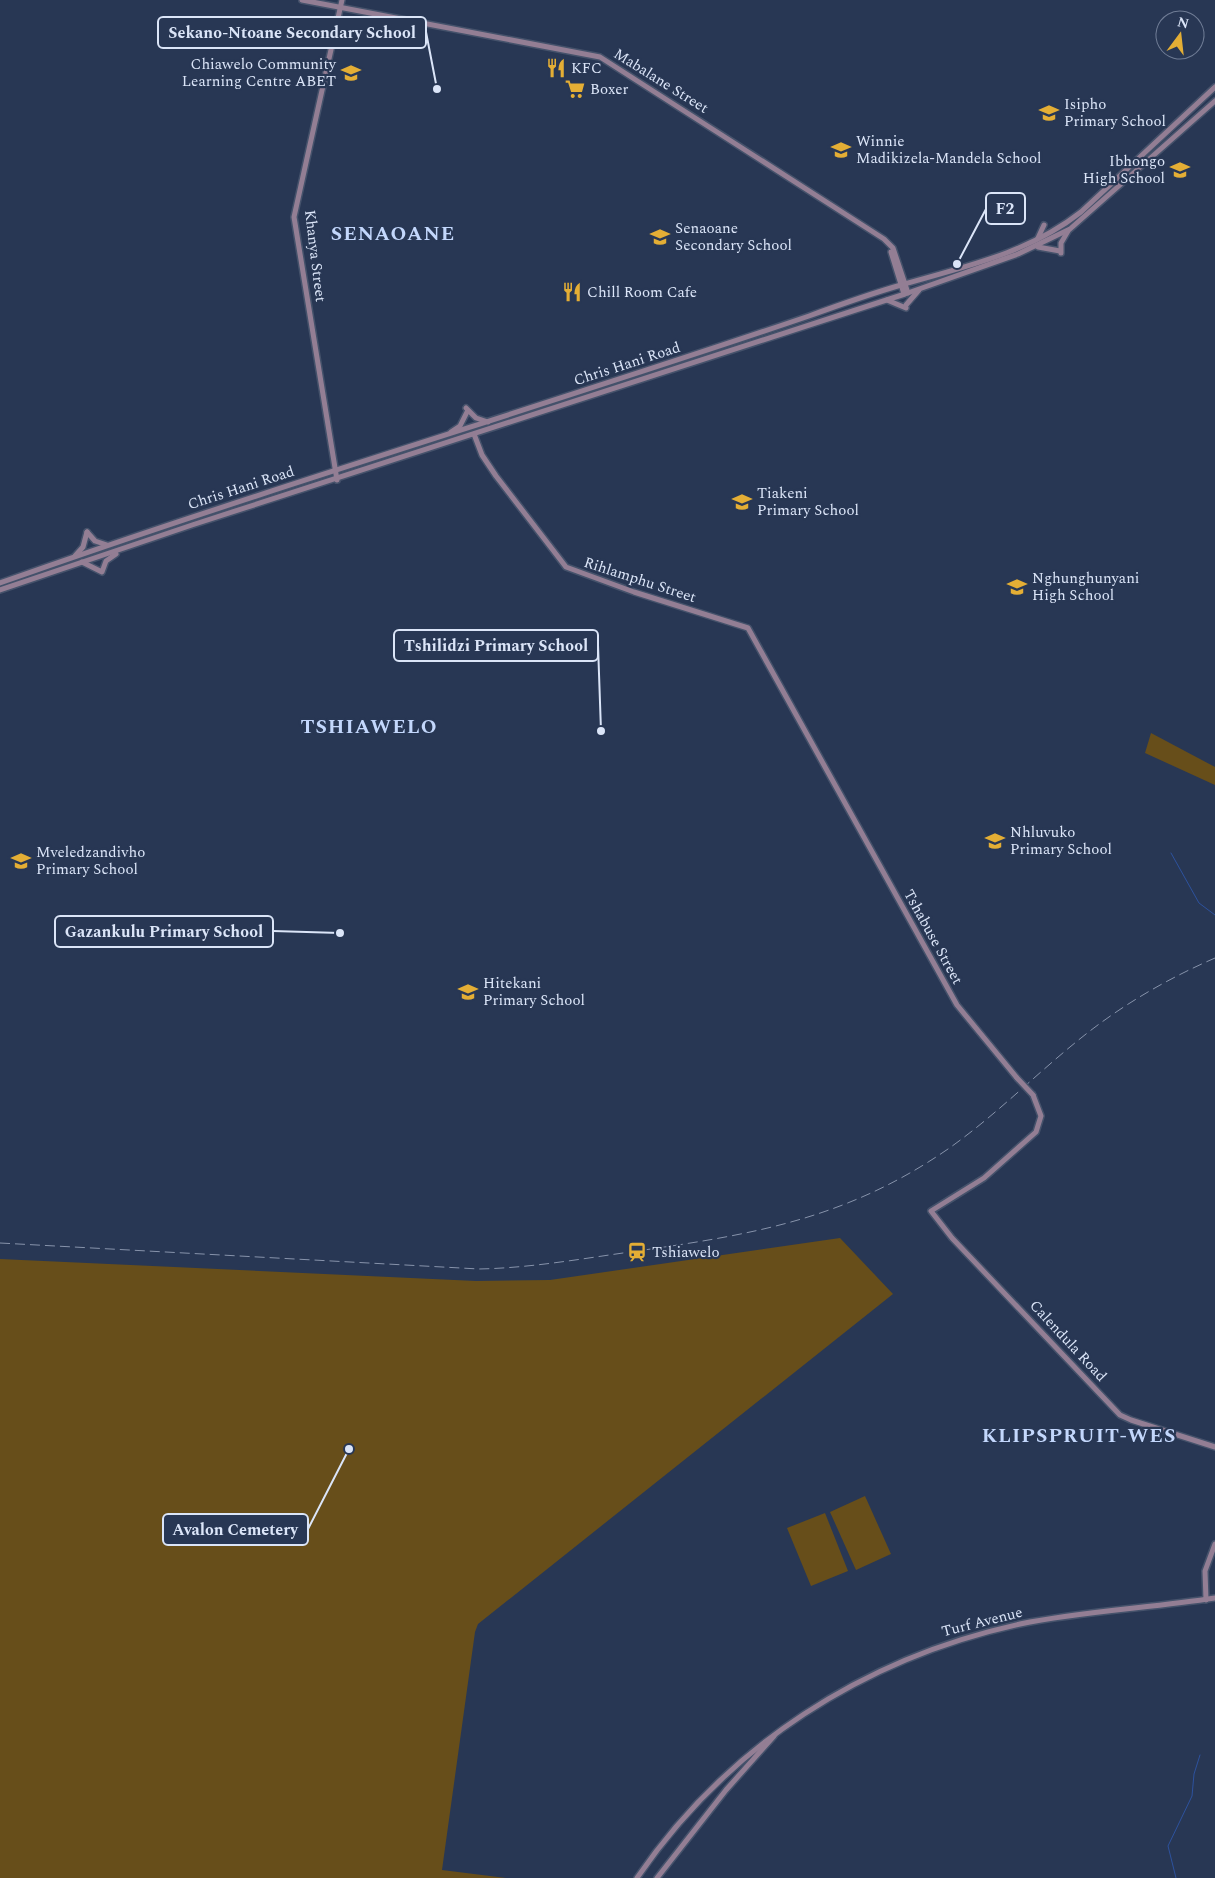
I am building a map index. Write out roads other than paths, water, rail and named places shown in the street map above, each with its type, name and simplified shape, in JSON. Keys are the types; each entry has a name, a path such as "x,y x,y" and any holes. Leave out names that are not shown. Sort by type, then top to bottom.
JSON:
{"main road":[{"name":"Mabalane Street","path":"302,0 606,60 888,242 893,248 906,294"},
{"name":"Khanya Street","path":"337,480 294,217 342,0"},
{"name":"Chris Hani Road","path":"0,584 108,546 693,356 881,291 930,278 1035,244 1061,228 1102,194 1215,87"},
{"name":"Chris Hani Road","path":"0,590 906,294 1035,244 1070,229 1215,101"},
{"path":"1061,228 1043,224 1041,234 1035,244 1060,252 1063,239 1070,229"},
{"path":"881,291 894,285 900,275 910,279 930,278"},
{"path":"887,300 906,307 919,289"},
{"path":"444,436 460,426 467,410 476,418 488,422"},
{"name":"Rihlamphu Street","path":"474,434 482,455 496,476 569,569 748,628"},
{"path":"75,557 83,547 87,532 95,541 108,546"},
{"path":"82,562 102,572 107,558 134,545"},
{"name":"Tshabuse Street","path":"748,628 956,1005 1033,1095 1041,1116 1036,1132 984,1178 931,1211"},
{"name":"Calendula Road","path":"931,1211 952,1238 1120,1414 1131,1420 1215,1447"},
{"path":"1206,1600 1205,1571 1215,1544"},
{"name":"Turf Avenue","path":"637,1878 664,1841 701,1798 750,1752 813,1707 849,1686 906,1659 958,1640 1032,1622 1215,1598"},
{"name":"Turf Avenue","path":"657,1878 706,1814 776,1734"}],"waterway":[{"path":"1171,853 1199,903 1215,915"},
{"path":"1176,1878 1168,1846 1192,1796 1194,1774 1200,1755"}],"railway":[{"path":"0,1243 479,1269 517,1267 574,1260 674,1246 756,1231 834,1208 872,1193 910,1173 965,1136 1064,1052 1112,1015 1162,984 1215,958"}],"place":[{"name":"KFC","path":"556,68"},
{"name":"Chiawelo Community Learning Centre ABET","path":"351,73"},
{"name":"Sekano-Ntoane Secondary School","path":"437,89"},
{"name":"Boxer","path":"575,89"},
{"name":"Isipho Primary School","path":"1049,113"},
{"name":"Winnie Madikizela-Mandela School","path":"841,150"},
{"name":"Ibhongo High School","path":"1180,170"},
{"name":"Senaoane Secondary School","path":"660,237"},
{"name":"F2","path":"957,264"},
{"name":"Chill Room Cafe","path":"572,292"},
{"name":"Tiakeni Primary School","path":"742,502"},
{"name":"Nghunghunyani High School","path":"1017,587"},
{"name":"Tshilidzi Primary School","path":"601,731"},
{"name":"Nhluvuko Primary School","path":"995,841"},
{"name":"Mveledzandivho Primary School","path":"21,861"},
{"name":"Gazankulu Primary School","path":"340,933"},
{"name":"Hitekani Primary School","path":"468,992"},
{"name":"Tshiawelo","path":"637,1252"},
{"name":"Avalon Cemetery","path":"349,1449"}],"district":[{"name":"SENAOANE","path":"393,234"},
{"name":"TSHIAWELO","path":"369,727"},
{"name":"KLIPSPRUIT-WES","path":"1079,1436"}]}
